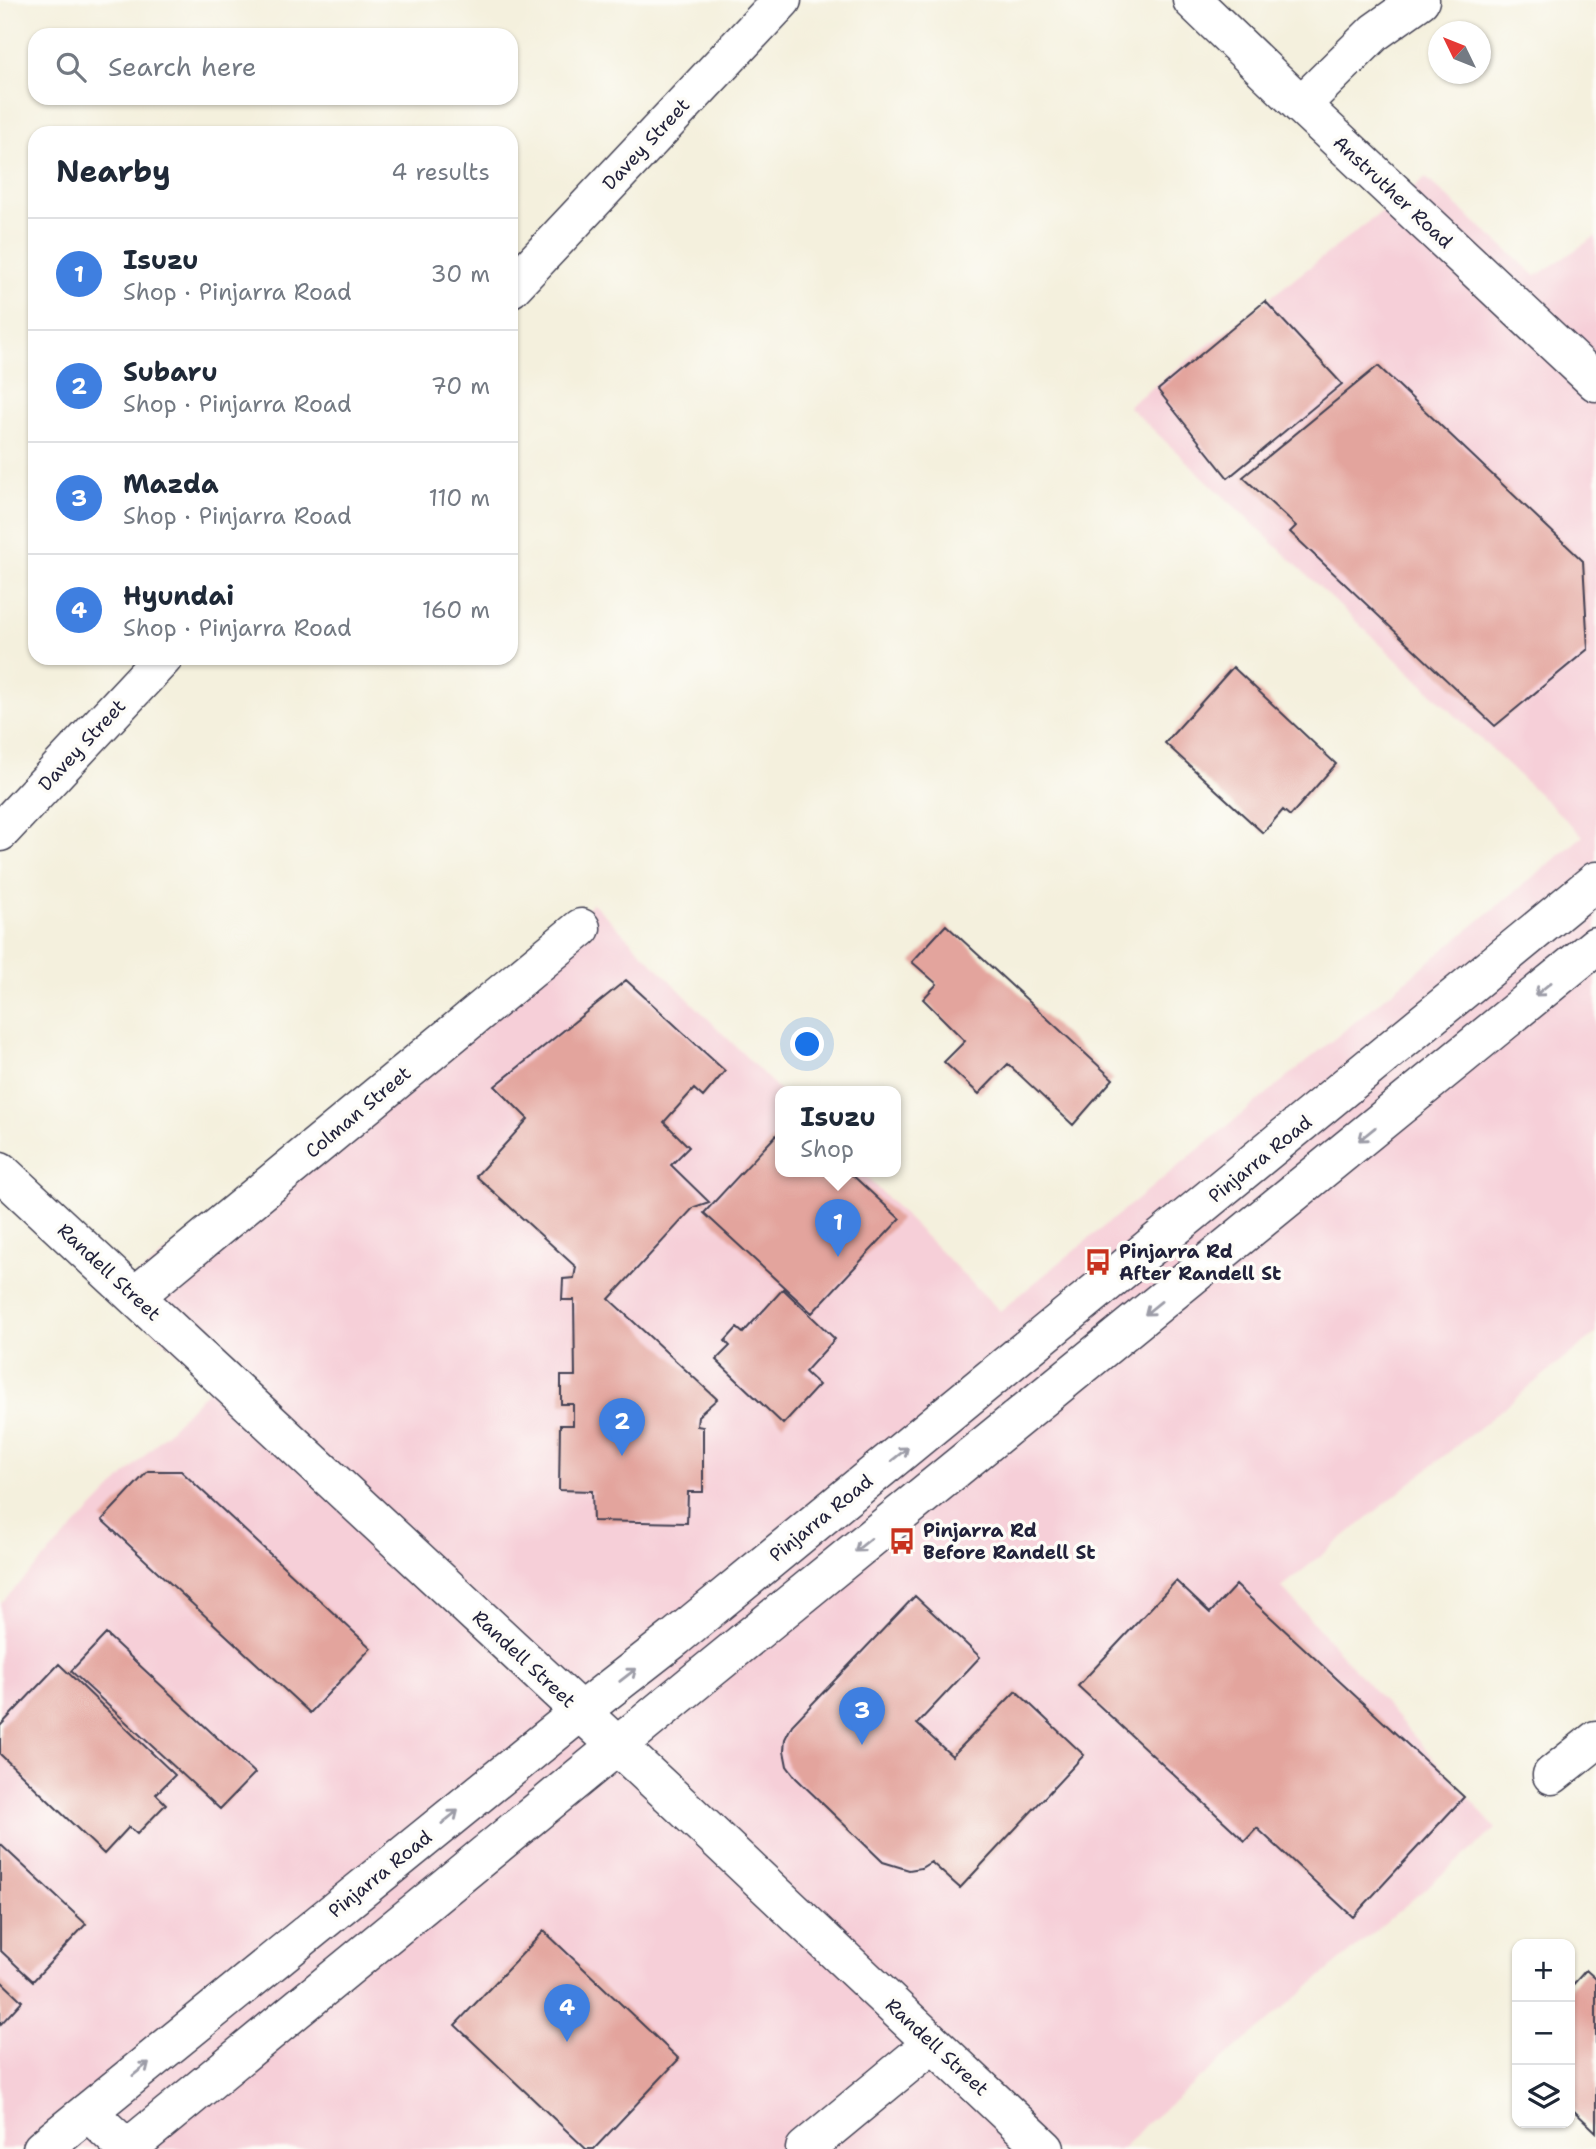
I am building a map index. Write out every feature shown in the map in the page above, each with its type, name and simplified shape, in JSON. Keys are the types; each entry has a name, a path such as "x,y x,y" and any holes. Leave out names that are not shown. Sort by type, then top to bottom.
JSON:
{"main road":[{"name":"Davey Street","path":"518,281 782,0"},
{"name":"Anstruther Road","path":"1192,0 1596,382"},
{"path":"1301,105 1375,32 1420,0"},
{"name":"Davey Street","path":"0,832 156,665"},
{"name":"Pinjarra Road","path":"42,2149 676,1637 1596,881"},
{"name":"Colman Street","path":"135,1296 582,928"},
{"path":"88,2112 127,2149 1596,946"},
{"name":"Randell Street","path":"0,1171 1045,2149"},
{"path":"1552,1775 1596,1740"},
{"path":"805,2149 933,2043"}],"shaded area":[{"path":"1426,178 1536,276 1596,236 1596,1333 1282,1587 1496,1829 1145,2125 1122,2149 0,2149 0,1604 213,1385 114,1295 593,903 775,1086 775,1177 866,1177 1000,1311 1583,836 1128,406"}],"building":[{"path":"1265,301 1342,384 1228,478 1158,390"},
{"path":"1378,366 1583,561 1588,649 1495,726 1290,532 1296,526 1243,477"},
{"path":"1233,667 1336,764 1290,816 1283,810 1263,833 1165,743"},
{"path":"946,925 1113,1079 1073,1125 1008,1064 979,1094 944,1062 965,1041 923,999 937,984 912,962"},
{"path":"626,980 725,1071 703,1097 694,1089 664,1122 689,1147 671,1165 709,1202 694,1207 609,1299 717,1399 698,1416 697,1426 703,1427 703,1492 688,1492 687,1523 593,1521 592,1491 559,1490 560,1425 573,1425 573,1404 561,1404 561,1376 575,1376 574,1300 562,1300 563,1279 574,1278 576,1267 476,1176 528,1119 495,1086"},
{"path":"775,1136 775,1177 854,1177 900,1219 812,1313 704,1213"},
{"path":"783,1289 835,1339 805,1372 819,1385 783,1424 716,1360 730,1346 725,1341 737,1328 743,1333"},
{"path":"148,1471 181,1471 371,1648 310,1713 102,1520"},
{"path":"1176,1581 1210,1613 1236,1585 1464,1797 1353,1917 1257,1828 1245,1841 1078,1686"},
{"path":"915,1596 980,1657 917,1724 952,1756 1016,1691 1084,1755 960,1888 931,1862 921,1868 909,1870 883,1862 796,1778 787,1766 784,1751 785,1739 792,1725"},
{"path":"106,1634 255,1773 220,1809 71,1671"},
{"path":"59,1664 175,1775 156,1794 166,1804 137,1834 129,1827 104,1854 0,1754 0,1726"},
{"path":"0,1844 86,1924 33,1981 0,1950"},
{"path":"544,1931 679,2059 594,2149 586,2149 455,2025"},
{"path":"1586,1970 1596,1979 1596,2132 1575,2112 1575,1982"},
{"path":"0,1980 22,2001 0,2025"}],"place":[{"name":"Isuzu","path":"838,1257"},
{"name":"Pinjarra Rd After Randell St","path":"1098,1262"},
{"name":"Subaru","path":"622,1456"},
{"name":"Pinjarra Rd Before Randell St","path":"902,1541"},
{"name":"Mazda","path":"862,1745"},
{"name":"Hyundai","path":"567,2042"}]}
